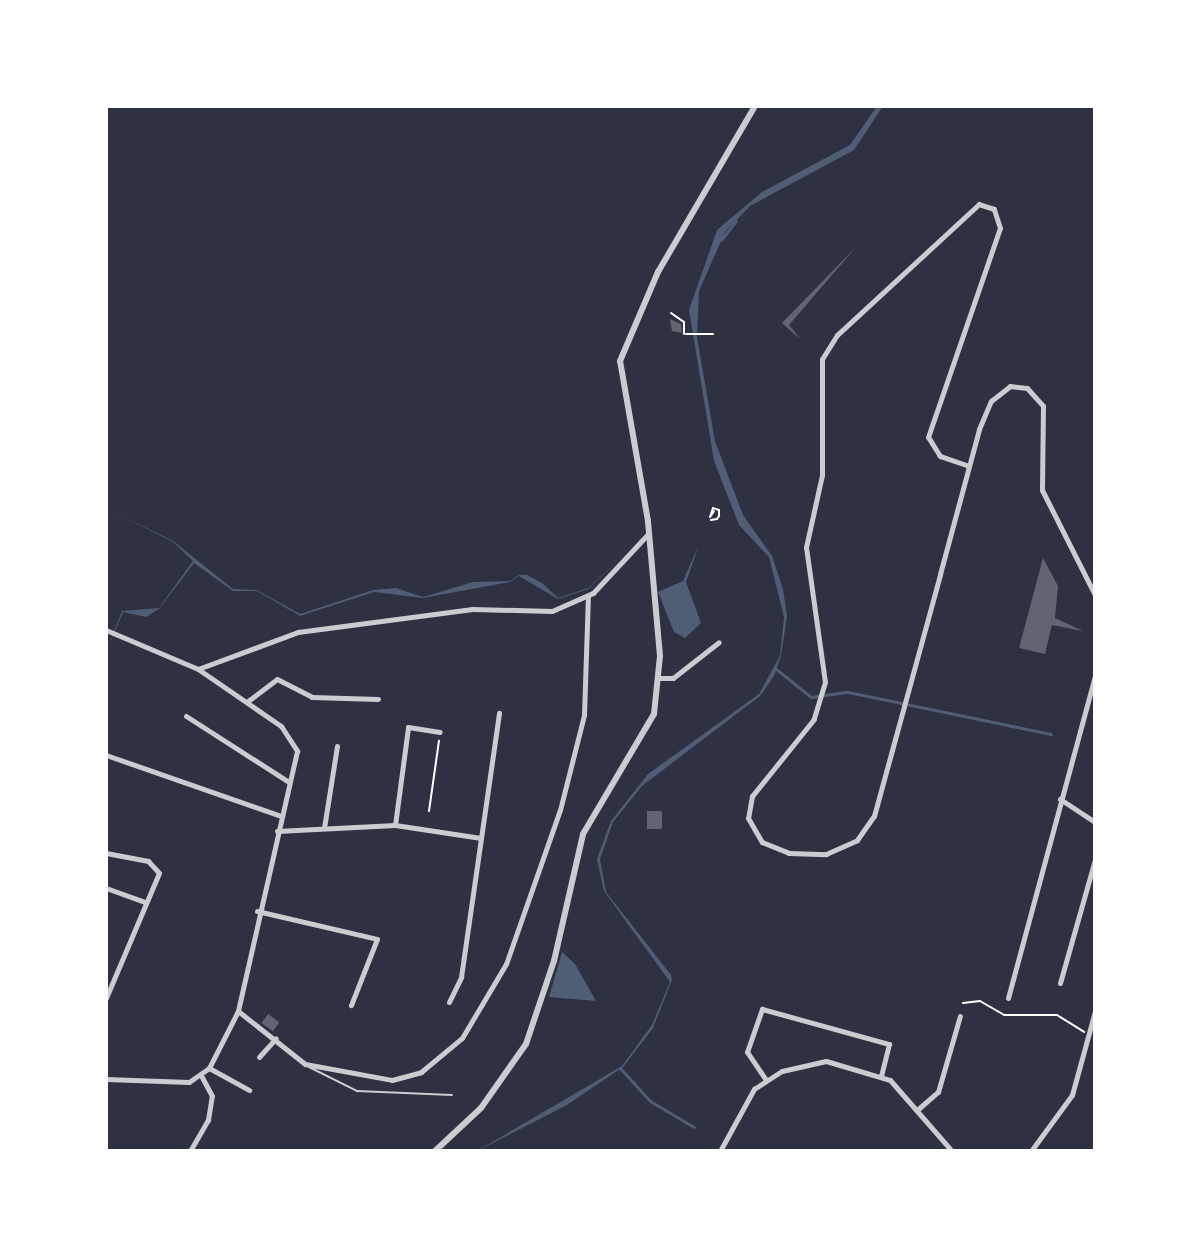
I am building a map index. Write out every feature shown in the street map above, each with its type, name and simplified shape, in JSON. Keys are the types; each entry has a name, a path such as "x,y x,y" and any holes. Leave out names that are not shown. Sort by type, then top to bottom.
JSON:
{"street":[{"path":"435,1151 481,1108 526,1044 554,961 583,834 647,734 660,678 649,533 620,361 658,272 755,106"},
{"path":"969,466 940,456 928,437 1000,228 994,209 979,204 892,292 837,335 822,359 822,475 806,547 825,682 814,719 752,796 749,824 768,846 800,854 839,850 874,816 969,466 997,394 1017,385 1037,395 1046,420 1044,497 1095,595"},
{"path":"198,669 298,632 472,609 535,614 588,596 649,533"},
{"path":"238,1011 305,1064 392,1080 421,1072 462,1038 490,997 577,746 588,596"},
{"path":"106,630 198,669 248,701 296,745 257,911 238,1011 202,1077"},
{"path":"660,678 673,678 719,642"},
{"path":"1008,998 1095,675"},
{"path":"248,701 277,679 312,697 378,699"},
{"path":"449,1002 461,977 499,713"},
{"path":"186,716 289,782"},
{"path":"395,825 408,727 440,732"},
{"path":"324,828 337,746"},
{"path":"106,755 281,816"},
{"path":"1060,799 1095,822"},
{"path":"277,831 395,825 481,838"},
{"path":"106,853 157,867 106,998"},
{"path":"1060,983 1095,859"},
{"path":"106,888 145,902"},
{"path":"257,911 377,939 351,1005"},
{"path":"766,1080 747,1052 762,1009 889,1044 881,1075"},
{"path":"1031,1151 1067,1105 1092,1037 1095,1011"},
{"path":"917,1110 938,1092 960,1016"},
{"path":"259,1057 276,1038"},
{"path":"720,1151 739,1106 766,1080 826,1061 881,1075 917,1110 952,1151"},
{"path":"209,1068 249,1090"},
{"path":"106,1079 202,1077"},
{"path":"190,1151 208,1120 212,1096 202,1077"}],"lane":[{"path":"305,1064 357,1091 452,1095"}],"path":[{"path":"671,313 684,322 685,334 713,334"},
{"path":"711,520 719,516 713,508 710,517 714,511"},
{"path":"429,811 440,732"},
{"path":"963,1003 980,1001 1004,1015 1057,1015 1092,1037"}],"water":[{"path":"877,106 883,106 854,150 750,206 725,232 699,291 697,337 715,441 743,515 772,556 783,589 787,616 781,656 774,676 760,696 642,786 613,822 600,859 606,892 672,980 653,1028 623,1067 567,1105 477,1151 622,1066 652,1025 670,982 604,891 597,859 611,821 648,774 759,694 780,656 784,617 769,557 739,525 714,461 689,310 717,230 762,192 850,145"},
{"path":"106,508 173,541 233,589 257,590 300,614 373,590 396,588 423,597 473,582 510,581 519,575 527,575 542,583 558,598 588,588 621,558 588,589 558,599 519,576 510,582 423,598 374,592 300,616 257,591 233,591 194,563 159,609 146,617 123,612 106,652 122,611 159,608 193,561 173,542"},
{"path":"699,545 686,582 701,623 685,638 674,632 658,592 683,581"},
{"path":"562,952 575,964 596,1001 549,997"}],"building":[{"path":"856,247 789,325 801,340 782,323"},
{"path":"670,319 681,324 682,333 672,331"},
{"path":"1043,558 1058,586 1055,618 1083,631 1052,625 1045,654 1019,648"},
{"path":"647,811 662,811 662,829 647,829"},
{"path":"268,1014 279,1022 273,1031 262,1023"}],"waterway":[{"path":"721,240 736,221"},
{"path":"776,669 811,697 848,692 1051,734"},
{"path":"620,1068 650,1101 694,1127"}]}
